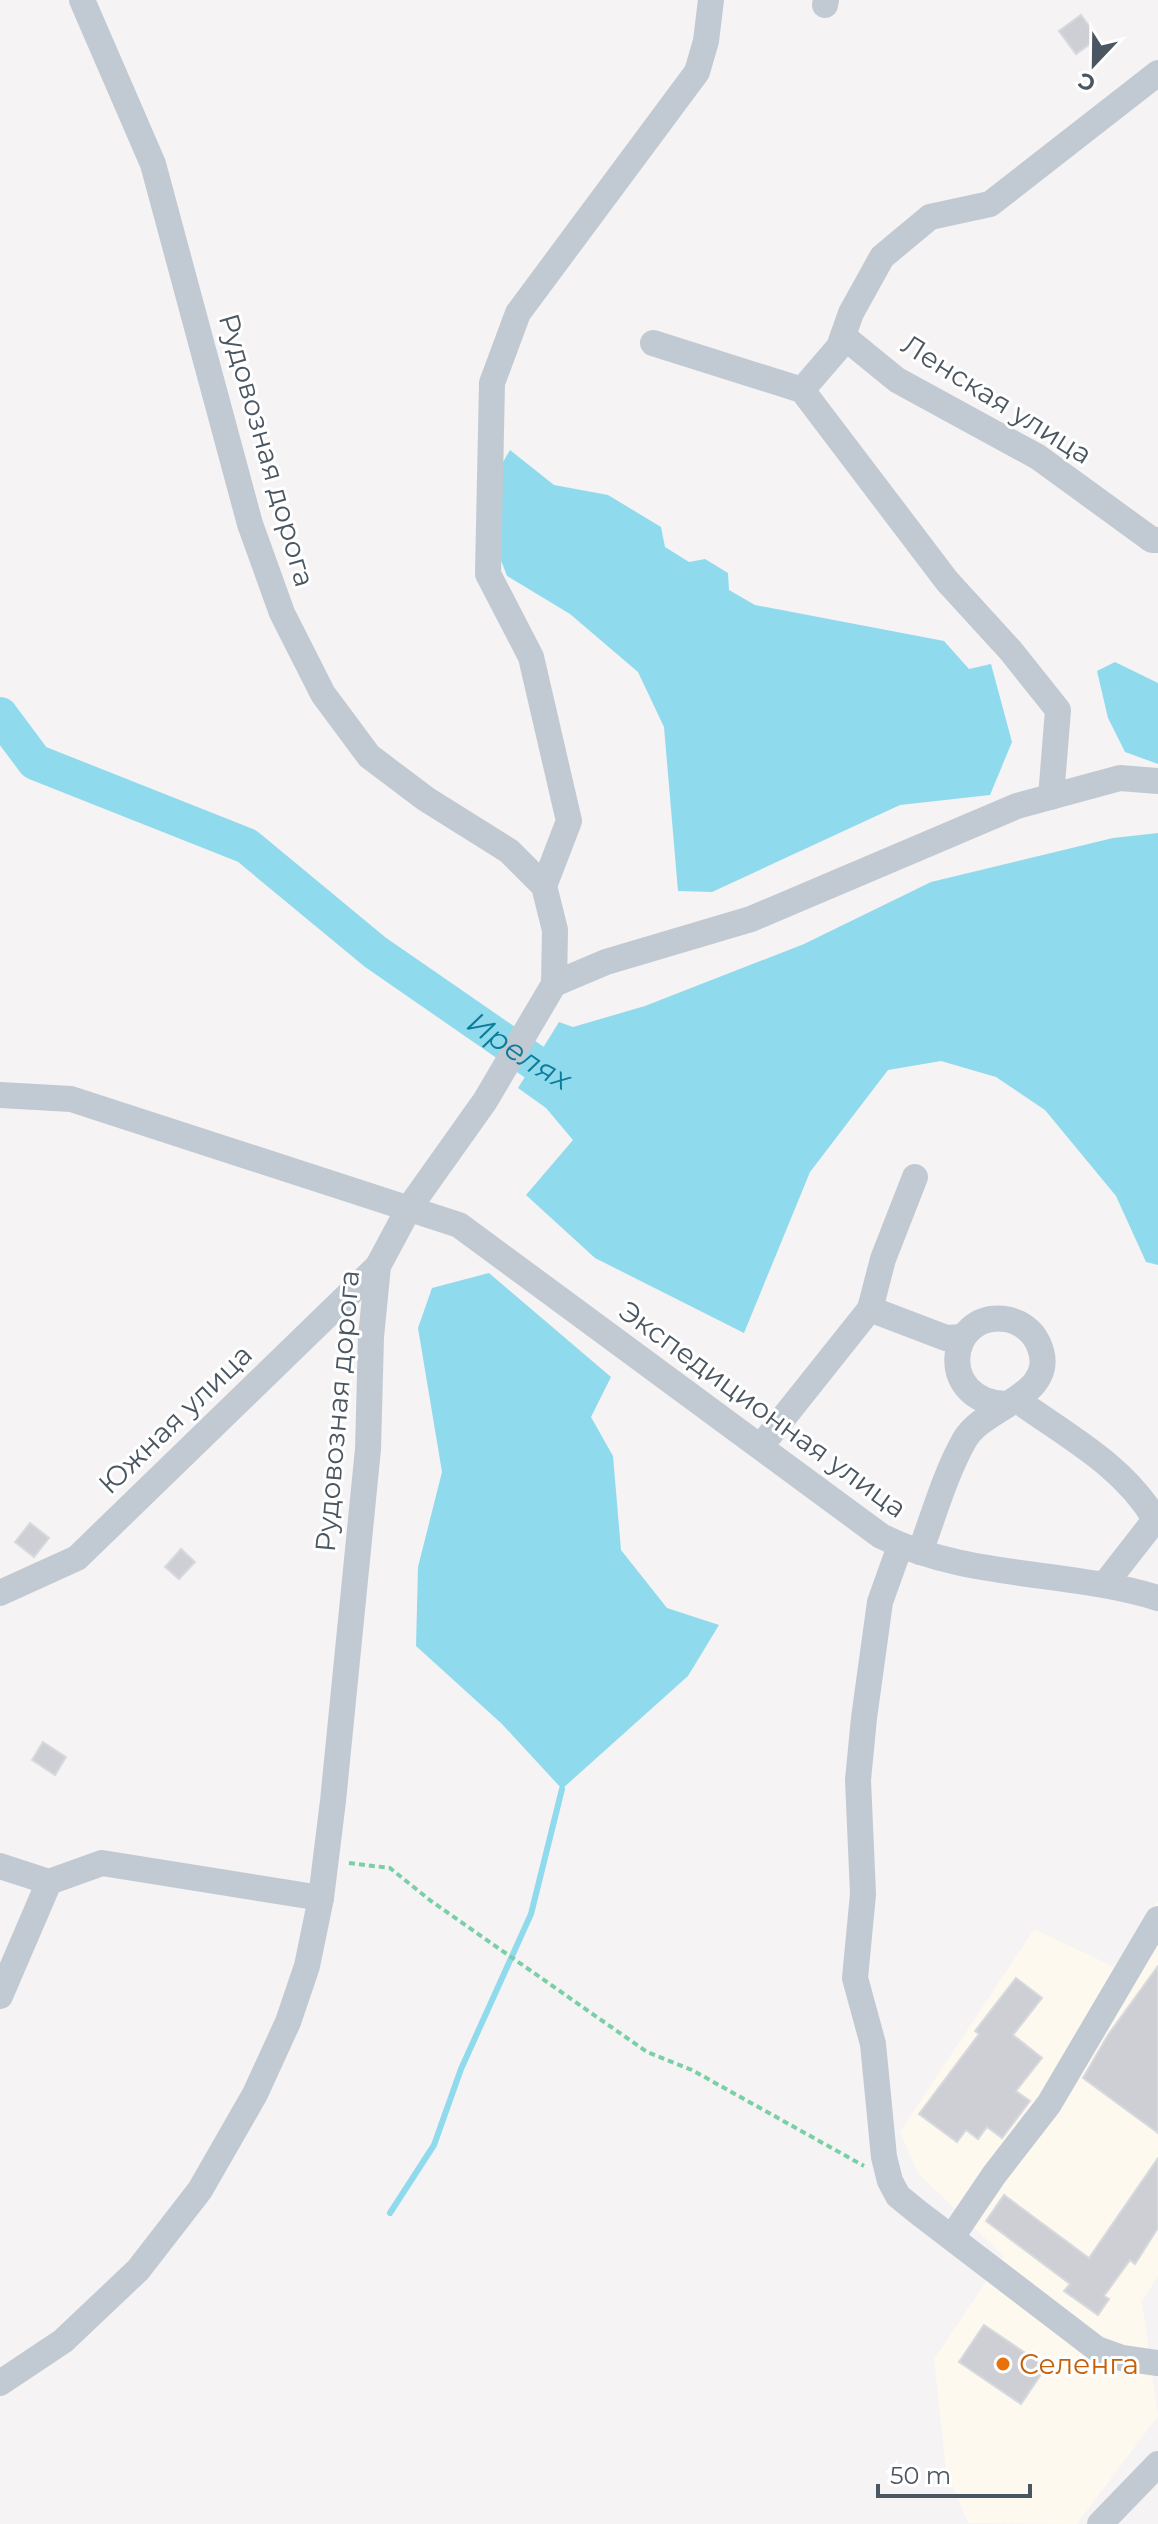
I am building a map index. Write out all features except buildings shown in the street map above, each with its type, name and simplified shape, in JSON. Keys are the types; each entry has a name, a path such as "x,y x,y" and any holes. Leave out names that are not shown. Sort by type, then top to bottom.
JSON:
{"street":[{"name":"Рудовозная дорога","path":"0,2383 63,2341 138,2270 200,2190 255,2094 288,2022 307,1966 321,1898 368,1449 371,1337 378,1266 409,1208 500,1077 554,984 555,930 544,886 509,851 426,799 369,756 323,694 282,613 250,524 153,164 82,0"},
{"path":"544,886 569,821 531,657 488,574 492,383 518,313 697,72 706,41 711,0"},
{"path":"802,390 839,347 882,257 930,217 990,204 1158,73"},
{"name":"Ленская улица","path":"843,336 897,380 1038,457 1152,540 1158,540"},
{"path":"653,343 802,390 947,581 1011,651 1058,710 1051,797"},
{"path":"554,984 606,962 751,919 1017,806 1120,778 1158,781"},
{"name":"Экспедиционная улица","path":"0,1095 71,1099 459,1225 761,1446 857,1522 910,1549 943,1559 1105,1584 1158,1598"},
{"path":"761,1446 870,1309 883,1259 915,1177"},
{"name":"Южная улица","path":"0,1593 77,1558 378,1266"},
{"path":"870,1309 946,1338 963,1337"},
{"path":"1105,1584 1156,1517 1131,1484 1098,1455 1011,1402 978,1398 959,1378 958,1350 963,1337 984,1321 1010,1319 1032,1333 1039,1344 1041,1370 1037,1382 1011,1402 966,1437 880,1602 874,1632 858,1780 863,1894 855,1978 873,2044 884,2157 890,2181 898,2196 1041,2310 1097,2349 1122,2358 1158,2363"},
{"path":"0,1866 49,1882 102,1863 321,1898"},
{"path":"0,1996 49,1882"},
{"path":"952,2237 994,2175 1049,2104 1158,1919"},
{"path":"1100,2524 1158,2464"}],"path":[{"path":"356,1865 390,1868 431,1901 647,2052 692,2070 890,2181"}],"shaded area":[{"path":"1158,1901 1158,2276 1142,2301 1158,2416 1077,2524 968,2523 946,2470 934,2359 1003,2256 918,2173 900,2132 1034,1929 1114,1967"}],"water":[{"path":"510,450 554,485 608,495 661,527 665,547 689,562 705,559 728,573 729,590 755,605 944,641 969,669 991,664 1012,742 990,795 900,805 712,892 678,891 664,727 638,672 570,614 507,576 494,542 496,474"},
{"path":"1115,662 1158,683 1158,764 1125,752 1108,718 1097,671"},
{"path":"1158,833 1158,1265 1146,1262 1116,1196 1045,1110 996,1077 941,1061 888,1070 810,1172 744,1333 595,1258 526,1195 573,1140 546,1108 518,1088 559,1022 573,1027 645,1006 804,944 931,882 1113,838"},
{"path":"489,1273 611,1377 591,1417 613,1456 621,1550 667,1608 719,1625 688,1676 562,1789 502,1724 416,1646 418,1567 442,1472 418,1328 432,1288"}],"waterway":[{"name":"Ирелях","path":"0,715 35,762 247,846 375,952 534,1062 575,1085"},
{"path":"390,2213 434,2145 461,2069 531,1914 562,1789"}],"place":[{"name":"Селенга","path":"1003,2364"}]}
